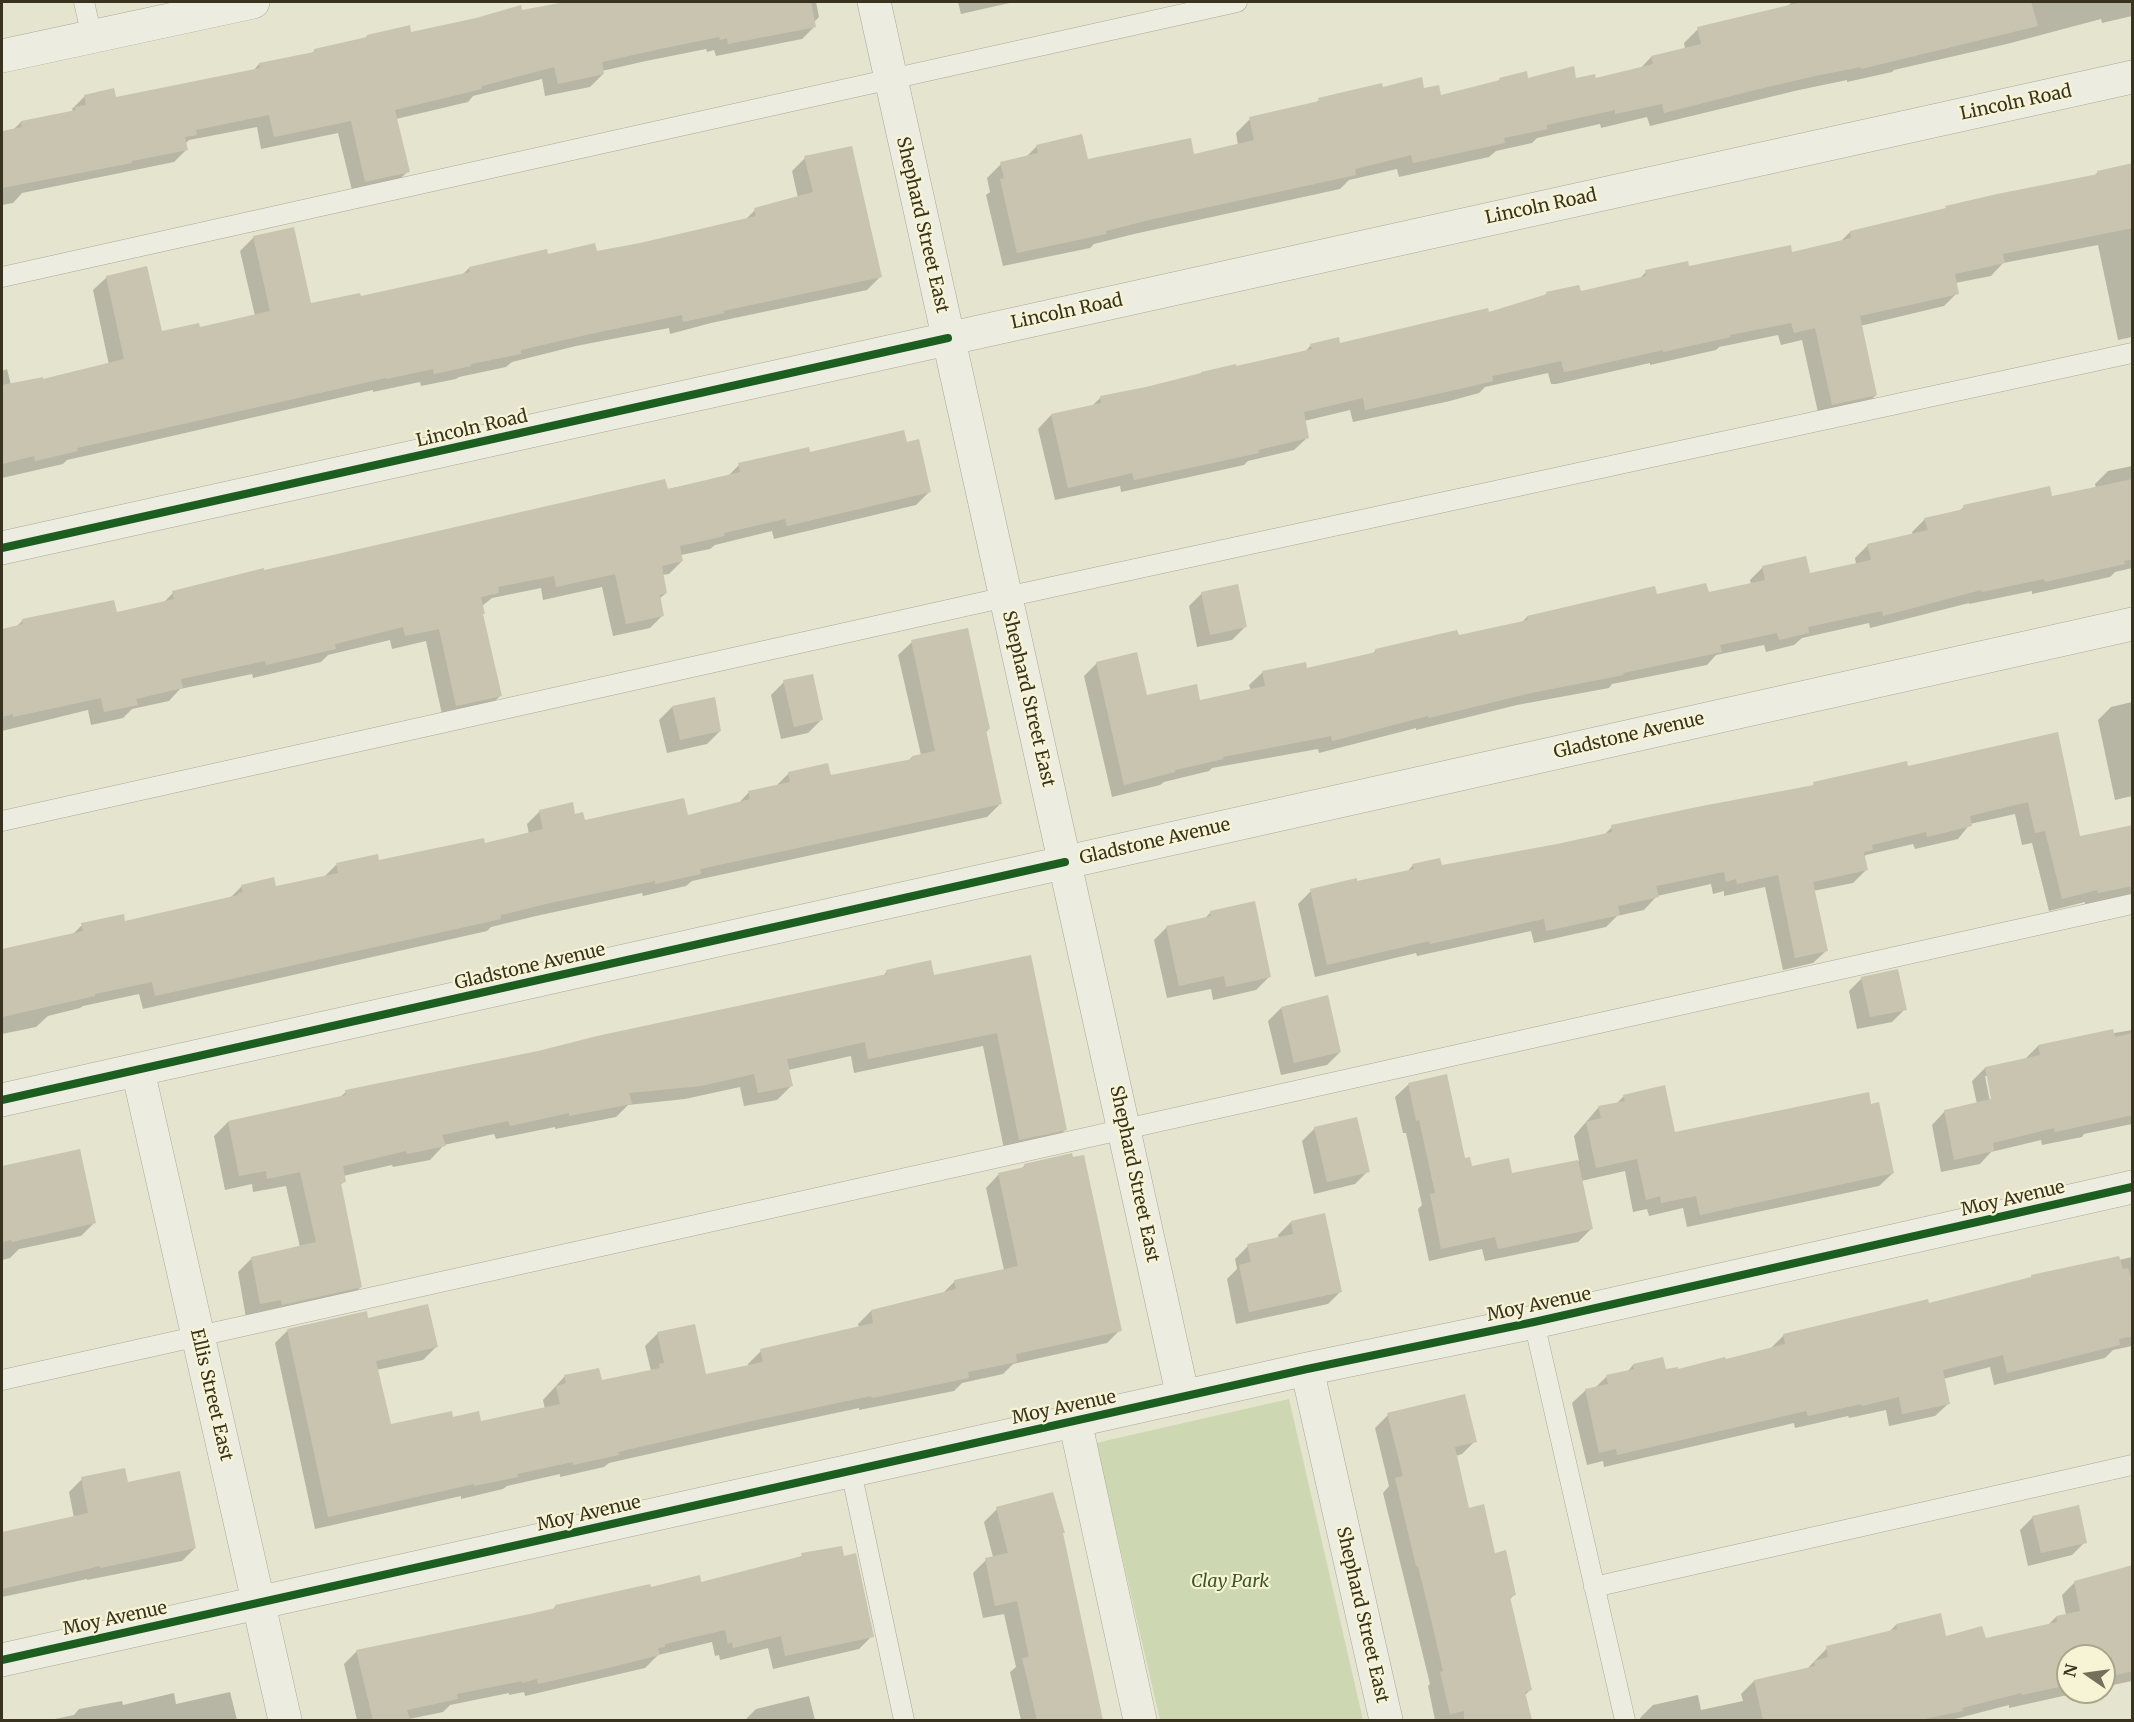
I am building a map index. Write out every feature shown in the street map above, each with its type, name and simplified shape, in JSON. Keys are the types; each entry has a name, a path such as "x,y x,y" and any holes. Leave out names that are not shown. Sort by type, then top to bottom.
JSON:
{"street":[{"path":"2,56 253,2"},
{"name":"Shephard Street East","path":"874,2 1183,1397"},
{"name":"Lincoln Road","path":"2,548 2133,77"},
{"name":"Gladstone Avenue","path":"2,1100 2133,624"},
{"name":"Ellis Street East","path":"138,1071 285,1720"},
{"name":"Moy Avenue","path":"2,1660 1307,1369 1534,1322 2133,1187"},
{"name":"Shephard Street East","path":"1307,1369 1386,1720"},
{"path":"1075,1421 1140,1720"}],"lane":[{"path":"84,2 92,37"},
{"path":"2,277 1237,2"},
{"path":"2,821 1006,597 2133,353"},
{"path":"2,1380 2133,904"},
{"path":"1534,1322 1625,1720"},
{"path":"1594,1587 2133,1465"},
{"path":"851,1471 904,1720"}],"green space":[{"name":"Clay Park","path":"1289,1399 1363,1720 1160,1720 1096,1443"}],"building":[{"path":"565,2 811,2 816,27 728,44 727,38 720,40 719,37 660,49 602,62 604,74 558,84 554,67 482,86 482,89 395,110 410,172 365,182 351,121 274,137 269,115 196,130 197,135 185,137 188,150 2,188 2,131 22,127 21,121 76,110 75,107 86,105 84,95 114,88 116,97 260,68 259,63 314,52 314,49 410,25 411,32 476,18 521,5 522,10"},
{"path":"1802,2 2031,2 2038,26 1861,69 1861,67 1815,76 1664,113 1662,104 1615,114 1615,110 1546,125 1548,129 1504,138 1505,143 1413,163 1411,155 1355,169 1356,175 1149,220 1106,231 1106,234 1017,253 1000,179 1004,178 1000,162 1038,153 1036,145 1082,134 1088,159 1191,138 1194,154 1254,140 1249,117 1319,101 1318,98 1382,83 1383,87 1422,77 1424,88 1439,85 1441,95 1527,71 1528,78 1574,66 1576,78 1595,74 1596,78 1653,64 1651,56 1701,44 1697,27"},
{"path":"852,146 882,277 723,311 724,313 683,322 682,315 590,334 521,350 521,354 471,364 471,366 434,374 433,369 386,378 77,448 78,451 35,461 34,456 2,464 2,385 43,377 43,379 124,359 106,276 147,266 162,331 199,323 200,327 270,311 253,236 294,227 311,303 360,293 361,296 470,272 469,267 547,249 548,254 595,243 597,251 756,216 754,208 813,192 804,156"},
{"path":"2133,163 2133,228 2003,254 2005,263 1955,274 1959,294 1860,316 1877,395 1832,405 1815,328 1794,333 1791,323 1564,372 1561,361 1492,376 1493,381 1365,410 1363,398 1304,412 1309,438 1258,450 1259,453 1134,480 1132,473 1068,488 1051,414 1101,403 1100,396 1236,364 1236,366 1312,349 1310,344 1339,337 1340,343 1488,308 1489,312 1547,294 1546,292 1579,285 1581,291 1646,276 1645,270 1688,261 1689,266 1791,245 1792,252 1851,238 1850,231 1946,208 1945,206 2098,174 2097,171"},
{"path":"904,430 907,442 919,439 931,492 787,526 785,519 680,546 683,561 662,566 667,593 660,595 664,616 626,624 615,574 556,587 554,576 498,587 499,593 481,597 502,696 456,706 439,629 405,636 403,627 335,644 336,649 266,665 265,661 181,679 183,688 136,699 138,705 104,712 101,698 13,717 13,714 2,717 2,629 23,624 22,619 114,600 117,612 174,599 172,591 264,568 264,570 324,557 665,479 668,489 740,472 738,463 809,447 810,452"},
{"path":"2133,479 2133,559 2124,561 2125,564 2045,582 2044,579 1982,592 1981,590 1883,616 1882,611 1808,627 1809,633 1779,640 1777,633 1720,645 1722,652 1623,673 1624,675 1531,693 1429,718 1428,716 1332,741 1331,736 1223,757 1224,759 1124,785 1096,662 1137,652 1147,695 1197,684 1200,700 1265,686 1262,671 1306,662 1307,668 1457,630 1459,635 1528,620 1527,616 1655,586 1657,594 1706,583 1709,592 1765,580 1762,566 1806,556 1810,573 1871,560 1867,544 1928,530 1924,518 1964,509 1963,505 2050,486 2052,496"},
{"path":"1238,584 1247,627 1210,635 1201,592"},
{"path":"968,628 990,729 986,730 1002,804 700,869 701,874 655,884 655,881 550,903 501,915 501,919 155,996 152,982 2,1017 2,949 83,931 81,923 124,914 125,921 238,895 243,892 241,885 274,877 276,886 338,873 336,863 378,854 379,860 484,838 485,843 543,829 539,810 573,802 575,814 583,812 585,820 684,798 688,815 750,799 748,791 790,782 788,772 828,763 831,775 912,759 912,756 935,751 911,640"},
{"path":"813,674 823,720 794,727 783,680"},
{"path":"715,697 721,731 680,740 672,706"},
{"path":"2058,732 2080,836 2133,825 2133,886 2098,893 2097,890 2062,899 2045,831 2035,833 2028,802 1970,816 1972,826 1927,837 1926,832 1872,845 1873,850 1864,852 1868,870 1813,882 1828,951 1795,958 1778,875 1737,884 1736,879 1726,882 1724,872 1656,886 1659,897 1618,906 1620,915 1546,931 1544,919 1430,944 1429,941 1327,965 1310,889 1357,878 1357,881 1414,869 1412,864 1440,858 1442,865 1557,844 1612,832 1611,825 1814,785 1813,782 1907,761 1908,766"},
{"path":"1255,901 1271,977 1226,987 1224,976 1179,986 1166,926 1211,916 1210,911"},
{"path":"1031,955 1067,1130 1019,1140 997,1033 868,1059 865,1042 787,1059 793,1086 758,1093 754,1074 701,1086 629,1093 632,1104 569,1116 569,1113 510,1126 508,1121 442,1135 446,1146 407,1154 406,1151 343,1166 346,1182 341,1183 362,1287 282,1305 281,1300 260,1304 251,1257 316,1242 300,1172 267,1179 266,1171 239,1176 228,1121 346,1095 345,1090 538,1051 597,1036 887,974 886,970 931,960 934,975"},
{"path":"1898,969 1907,1010 1870,1017 1861,977"},
{"path":"1328,995 1341,1052 1294,1063 1281,1007"},
{"path":"2113,1029 2115,1037 2133,1033 2133,1115 2055,1132 2054,1128 1993,1143 1994,1151 1954,1160 1944,1110 1991,1099 1985,1067 2040,1055 2038,1045"},
{"path":"1447,1074 1465,1158 1470,1157 1472,1166 1509,1158 1512,1173 1578,1160 1593,1229 1498,1249 1495,1237 1441,1249 1430,1194 1435,1193 1419,1120 1416,1121 1408,1083"},
{"path":"1665,1085 1675,1132 1869,1092 1871,1104 1879,1102 1894,1173 1700,1215 1696,1196 1661,1203 1660,1196 1646,1200 1637,1159 1596,1168 1586,1122 1601,1118 1598,1106 1625,1101 1623,1095"},
{"path":"1357,1117 1370,1172 1327,1182 1314,1127"},
{"path":"80,1149 96,1223 12,1242 11,1240 2,1242 2,1166"},
{"path":"1072,1153 1073,1157 1084,1155 1122,1331 1016,1354 1017,1362 968,1372 969,1378 747,1422 618,1452 619,1455 573,1465 573,1462 517,1474 518,1477 474,1486 474,1484 328,1517 287,1329 367,1311 368,1318 428,1304 438,1347 376,1361 391,1424 452,1411 453,1417 479,1411 481,1421 560,1404 556,1386 566,1383 564,1375 599,1368 602,1380 660,1368 659,1364 664,1363 657,1332 695,1324 706,1374 763,1362 760,1349 873,1323 871,1310 956,1289 954,1280 1018,1266 998,1173 1025,1167 1024,1164"},
{"path":"1325,1213 1342,1292 1249,1312 1239,1265 1251,1262 1247,1244 1293,1234 1291,1221"},
{"path":"2119,1256 2123,1269 2128,1268 2133,1286 2133,1336 2119,1339 2120,1345 2007,1373 2003,1355 1943,1370 1950,1404 1902,1414 1899,1397 1808,1416 1806,1411 1617,1455 1616,1449 1599,1453 1585,1389 1608,1384 1606,1375 1634,1369 1633,1364 1663,1357 1666,1369 1678,1367 1678,1369 1725,1357 1726,1359 1785,1344 1783,1334 1928,1299 1929,1303 2031,1277 2031,1275"},
{"path":"1465,1394 1477,1442 1455,1447 1469,1508 1484,1504 1495,1553 1506,1550 1516,1595 1510,1597 1532,1690 1525,1692 1532,1720 1464,1720 1464,1711 1450,1714 1430,1615 1395,1478 1403,1476 1387,1413"},
{"path":"125,1468 128,1482 180,1471 196,1548 100,1568 100,1566 2,1589 2,1532 88,1513 81,1477"},
{"path":"1053,1492 1065,1533 1063,1533 1103,1720 1037,1720 1022,1658 1029,1657 1017,1601 995,1606 985,1558 1008,1553 996,1507"},
{"path":"2079,1505 2087,1543 2041,1553 2032,1516"},
{"path":"842,1546 844,1556 856,1553 874,1637 785,1656 781,1636 733,1648 732,1642 728,1644 725,1630 665,1644 665,1647 658,1648 660,1655 604,1669 538,1684 537,1679 457,1694 458,1699 407,1710 410,1720 373,1720 356,1650 525,1615 556,1608 555,1605 650,1584 651,1587 700,1575 701,1582 802,1556 801,1553"},
{"path":"2133,1565 2133,1671 2116,1675 2116,1644 2056,1644 2056,1688 2022,1695 2021,1693 1962,1708 1963,1711 1919,1720 1763,1720 1754,1680 1815,1666 1814,1661 1828,1657 1826,1646 1897,1629 1896,1624 1941,1613 1946,1636 1982,1626 1986,1638 2057,1622 2056,1616 2080,1611 2074,1581"}],"cycle path":[{"path":"2,548 948,338"},
{"path":"2,1100 1065,862"},
{"path":"2,1660 1307,1369 1534,1322 2132,1187"}]}
